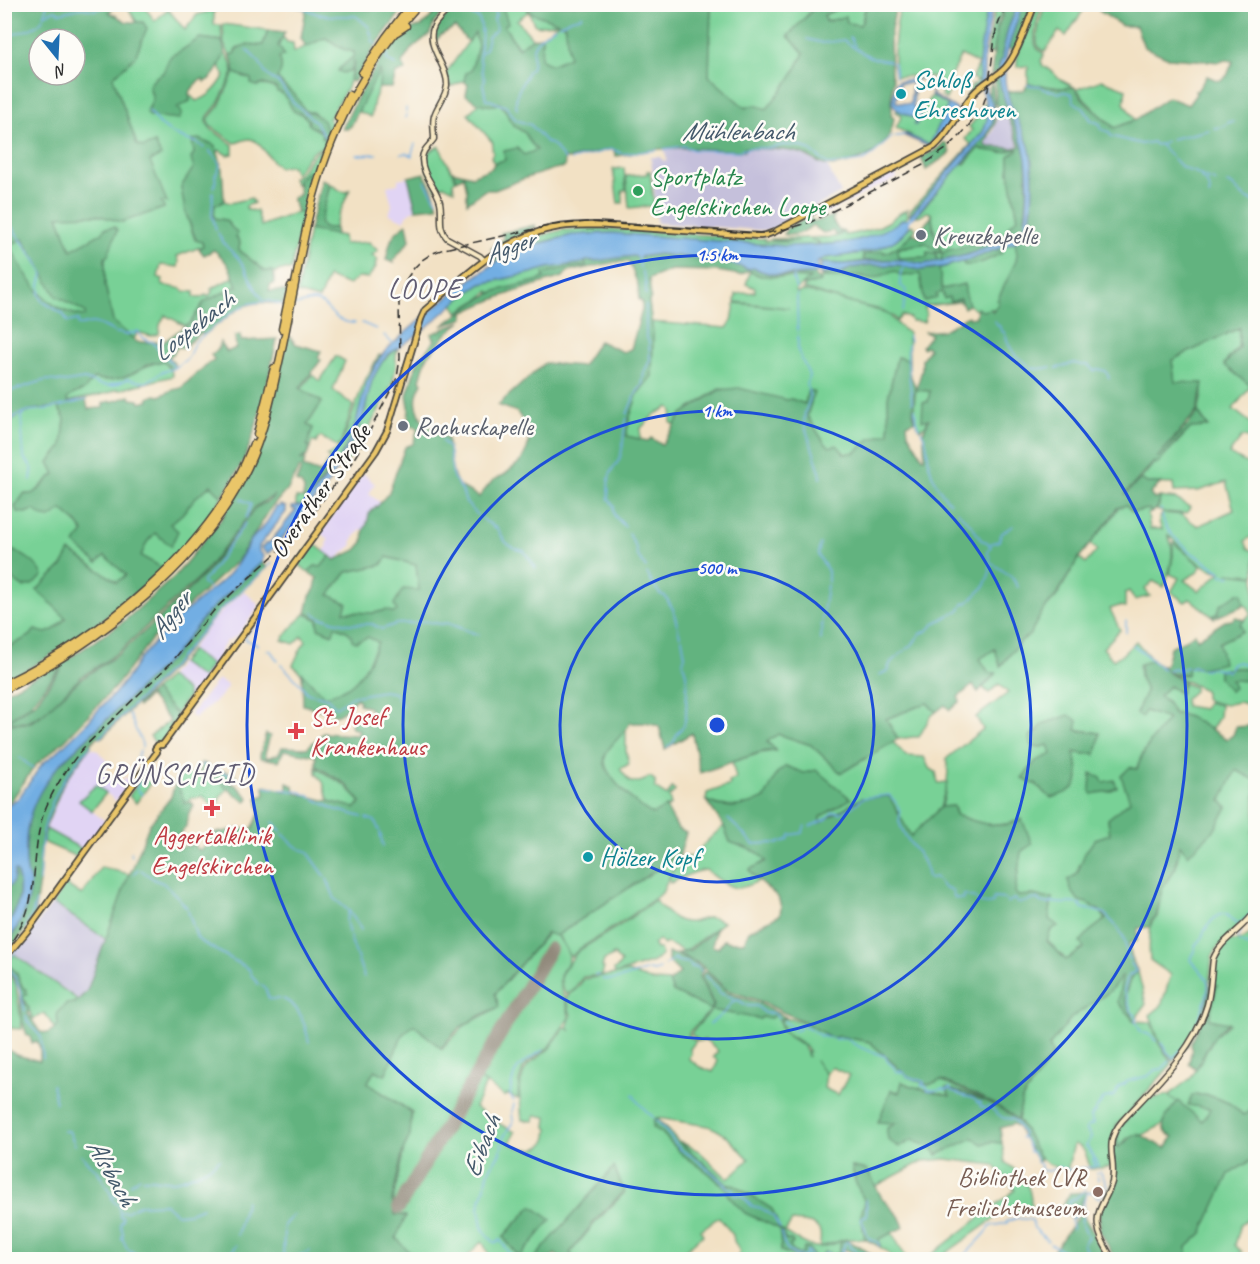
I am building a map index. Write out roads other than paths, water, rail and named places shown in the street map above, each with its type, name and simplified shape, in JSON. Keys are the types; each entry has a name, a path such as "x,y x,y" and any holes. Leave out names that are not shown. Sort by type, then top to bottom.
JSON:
{"highway":[{"path":"4,690 61,659 129,610 174,569 212,526 230,500 248,468 266,420 301,247 306,208 351,91 411,4"},
{"path":"338,123 362,81 400,25 419,4"},
{"path":"394,34 406,26"},
{"path":"4,684 49,660 98,628 143,591 184,551 225,498 243,467 258,432 278,360"}],"main road":[{"path":"452,4 434,27 431,35 447,84 445,94 434,116 434,139 424,151 422,161 440,202 441,226 444,235 484,260"},
{"name":"Overather Straße","path":"4,959 28,930 157,752 156,747 162,746 382,442 425,310 484,260 513,241 529,234 559,227 597,225 760,236 774,232 934,147 979,88 1006,67 1035,4"},
{"path":"1113,1260 1097,1222 1101,1206 1112,1184 1111,1144 1114,1133 1188,1047 1207,1005 1215,954 1256,910"}],"water":[{"path":"988,5 993,5 984,53 984,81 994,111 992,124 986,136 913,218 910,215 982,133 986,124 987,109 979,79 979,70"},
{"path":"1018,5 1022,5 1008,51 1005,80 1008,97 1031,154 1033,177 1031,215 1024,234 1015,242 972,259 943,267 921,270 898,265 869,265 851,268 841,273 820,274 821,263 845,264 900,260 923,264 941,261 968,255 1007,240 1024,229 1028,194 1026,156 1000,85 999,74 1008,29"},
{"path":"926,78 934,96 957,109 946,130 929,147 903,135 906,134 930,145 948,105 931,96 925,79 915,80 914,93 911,92 912,83 900,83 899,90 897,90 899,95 897,95 896,102 910,104 911,94 914,94 913,107 923,110 916,125 914,125 917,119 897,110 892,103 898,81"},
{"name":"Agger","path":"903,219 909,223 909,227 892,242 871,251 825,258 817,263 818,273 814,274 768,273 755,268 745,269 726,262 659,254 589,260 481,284 463,296 420,333 389,354 382,362 372,380 363,417 342,462 328,484 275,547 267,554 261,548 270,542 296,510 292,507 304,505 344,452 356,422 366,384 387,349 431,310 509,254 572,235 611,233 784,246 831,244 861,239 889,228"},
{"path":"280,505 286,507 286,512 259,546 259,551 264,556 262,562 207,613 174,655 60,764 41,790 32,809 27,830 26,863 30,892 19,924 5,945 6,927 15,913 19,889 16,871 14,871 12,884 7,886 5,872 7,863 4,861 5,808 18,799 42,764 88,722 115,693 140,658 174,621 224,579 237,564 251,540 267,522 276,507"}],"waterway":[{"path":"4,39 32,28 42,21 47,4"},
{"path":"481,53 485,50 488,37 496,29 494,8 498,4"},
{"path":"298,5 323,15 356,16 369,27 373,42 376,44"},
{"path":"46,14 55,10 60,13 81,8 96,10 104,7"},
{"name":"Mühlenbach","path":"468,10 480,21 479,58 485,80 483,84 486,99 506,106 516,120 531,125 546,142 552,144 565,160"},
{"path":"560,25 582,15"},
{"path":"517,109 517,94 531,69 534,46 541,36 555,27"},
{"path":"850,37 855,46"},
{"path":"807,39 823,43 844,40 870,57 890,62"},
{"path":"247,50 260,63 265,73 278,82 294,103 316,122 325,137"},
{"path":"387,52 387,60 395,65"},
{"path":"892,63 894,63 896,77"},
{"name":"Mühlenbach","path":"965,101 980,83"},
{"path":"1027,85 1072,94 1073,101 1111,136 1141,144 1153,142 1156,145 1159,144 1183,168 1216,182"},
{"path":"149,111 161,125 171,132 198,143 204,148"},
{"path":"1214,128 1234,122"},
{"path":"1171,139 1209,130"},
{"name":"Mühlenbach","path":"664,149 684,146 694,150 738,151 783,145 799,146 808,149 829,165 862,161 869,158 892,137 904,135"},
{"path":"1161,145 1166,141"},
{"path":"401,154 406,153 412,156 415,144"},
{"name":"Mühlenbach","path":"571,160 612,149 623,154 657,150"},
{"path":"209,150 220,166 215,176 214,187"},
{"path":"356,155 377,154"},
{"path":"1201,176 1210,190 1209,196"},
{"path":"425,181 437,201"},
{"path":"1227,183 1245,198 1256,202"},
{"path":"213,192 212,215 216,230"},
{"path":"905,224 915,213"},
{"path":"4,216 43,274 39,293 42,301 63,314 68,322 78,320 78,325 94,323 115,333 126,335 137,331 140,336 151,342"},
{"path":"218,233 226,246 237,256 263,299"},
{"path":"638,255 640,268"},
{"path":"900,277 903,266"},
{"path":"642,271 646,295"},
{"path":"794,276 796,289"},
{"path":"900,279 900,285 906,290 903,311"},
{"path":"797,294 798,351 809,375 807,385 810,399 804,423 810,442"},
{"name":"Loopebach","path":"4,393 46,380 66,382 84,379 112,386 128,379 147,382 162,372 175,368 188,358 194,343 234,311 248,304 259,302 269,301 284,305"},
{"name":"Loopebach","path":"294,305 311,301 319,302 340,320 355,323"},
{"path":"627,414 635,395 642,386 644,372 650,360 649,342 646,336 646,305"},
{"path":"994,321 1004,332 1016,357 1034,368 1051,367"},
{"name":"Loopebach","path":"362,323 376,329"},
{"name":"Loopebach","path":"384,335 394,345"},
{"path":"908,335 910,341"},
{"path":"152,341 174,367"},
{"path":"908,344 912,403"},
{"path":"1056,368 1074,363 1088,365 1094,371 1097,369 1106,371 1109,378"},
{"name":"Loopebach","path":"110,385 120,382"},
{"path":"4,424 28,411 86,400"},
{"path":"915,409 919,428"},
{"path":"24,413 21,417 24,458 32,468 31,481"},
{"path":"625,527 614,515 614,505 609,500 608,487 611,472 621,455 627,418"},
{"path":"921,431 926,443 932,474 950,503"},
{"path":"442,441 449,448 453,477 462,490 466,503 479,516"},
{"path":"811,444 820,478"},
{"path":"241,499 251,504 246,518"},
{"path":"906,649 920,634 935,623 960,610 963,604 984,587 990,572 990,558 987,553 991,547 987,542 981,540 972,526 957,511"},
{"path":"1162,515 1168,529 1186,549 1221,572"},
{"path":"482,518 496,528 506,543 514,548"},
{"path":"211,591 203,584 203,581 245,523"},
{"path":"990,544 999,541 1002,533 1013,526"},
{"path":"629,533 637,555 646,568"},
{"path":"820,544 818,555 828,571 828,582"},
{"path":"516,549 524,551 536,568"},
{"path":"990,562 1011,576 1018,587"},
{"name":"Alsbach","path":"99,738 171,668 219,611 272,563"},
{"path":"647,573 652,583 660,594 665,596 673,609 680,636"},
{"path":"1221,575 1231,576"},
{"path":"258,645 245,637 277,592 283,589 285,581"},
{"path":"822,620 827,585"},
{"path":"313,612 327,619"},
{"path":"329,620 348,624 372,624 382,629 396,624 424,621 447,623 479,635"},
{"path":"1126,621 1126,633"},
{"path":"821,640 822,623"},
{"path":"667,747 673,743 684,725 686,716 687,688 682,639"},
{"path":"1133,645 1164,670"},
{"path":"267,650 270,650 278,661"},
{"path":"879,675 887,671 891,662 904,651"},
{"path":"1168,670 1194,666 1201,669 1224,669 1227,672 1232,664 1238,662 1250,664 1251,660 1256,658"},
{"path":"281,664 307,693 327,698 336,707 351,697 384,691 395,693 402,706"},
{"path":"129,714 142,747"},
{"name":"Alsbach","path":"39,882 42,840 48,814 66,777 91,745"},
{"path":"140,751 137,757 143,767"},
{"path":"20,758 33,768"},
{"path":"201,764 234,776"},
{"path":"142,795 136,787 149,768"},
{"path":"265,787 301,792 334,809 362,817"},
{"path":"810,826 827,819 832,813 840,813 852,807 863,798 889,795 898,806 903,831 923,862 928,878 935,877 945,889 952,891 955,898 963,899 963,895 967,895 974,897 979,903 988,904 993,903 994,898 1005,899 1007,902 1013,899 1017,903 1038,899 1040,902 1049,904 1053,902 1080,904 1082,908 1104,913 1118,928 1131,960"},
{"path":"366,818 375,821 379,830"},
{"path":"728,819 753,844 777,844 788,840 790,835 802,833 805,826"},
{"path":"273,822 281,831"},
{"path":"380,832 383,846"},
{"path":"283,834 297,847 307,851 325,876"},
{"path":"133,874 138,869"},
{"path":"141,870 163,883 187,908"},
{"path":"327,879 335,899 349,911 346,921 349,934"},
{"name":"Alsbach","path":"25,929 36,901"},
{"path":"1172,1059 1188,1040 1200,1015 1208,989 1207,980 1191,960 1196,944 1201,940 1214,918 1223,914 1238,924 1248,917 1256,904"},
{"path":"188,911 197,938 249,969 258,984"},
{"path":"349,911 361,930"},
{"path":"1237,939 1241,930"},
{"name":"Alsbach","path":"25,1011 16,979 5,963 31,932"},
{"path":"350,937 364,977"},
{"path":"1239,942 1256,949"},
{"path":"665,965 675,958 701,971"},
{"path":"1131,963 1136,971 1128,976 1124,991 1132,1012 1137,1018 1135,1020 1140,1031 1150,1035 1156,1041"},
{"path":"648,970 660,969"},
{"path":"602,979 620,979 646,971"},
{"path":"705,976 719,993 748,1006 757,1006 764,1013 774,1013 778,1018"},
{"path":"261,985 265,988 269,999 280,999"},
{"path":"283,999 298,1011 309,1042"},
{"path":"710,1024 726,1011 734,1000"},
{"name":"Alsbach","path":"26,1015 27,1021 41,1037 43,1058"},
{"path":"784,1021 795,1031 800,1029 800,1026 811,1029 820,1036 846,1038 864,1049 885,1056 895,1070 898,1072 900,1070 901,1073 924,1082 921,1085 927,1087 928,1090 950,1088 961,1095 973,1098 978,1103 981,1102 980,1106 989,1107 1003,1118 1015,1121 1023,1134 1021,1138 1024,1138 1030,1152 1033,1152 1037,1162 1041,1165 1040,1170 1056,1169"},
{"path":"1161,1043 1173,1057"},
{"name":"Eibach","path":"514,1101 510,1096 515,1072 523,1063 543,1050"},
{"path":"1098,1167 1086,1146 1091,1137 1086,1129 1093,1124 1092,1115 1104,1098 1115,1096 1119,1086 1148,1076 1155,1070 1162,1069 1170,1061"},
{"name":"Alsbach","path":"52,1085 56,1103"},
{"path":"633,1094 639,1104 654,1118"},
{"name":"Eibach","path":"487,1235 482,1227 480,1201 489,1170 501,1151 503,1138 513,1122 514,1104"},
{"path":"655,1120 680,1149 714,1174 728,1188 733,1189 734,1195 741,1195 752,1206 761,1208 773,1216 780,1228"},
{"name":"Alsbach","path":"63,1131 69,1131 75,1145"},
{"name":"Alsbach","path":"81,1154 97,1170 113,1201 119,1206 120,1216 123,1217 120,1224 122,1238 128,1250 141,1260"},
{"path":"143,1179 177,1180 204,1170 220,1159"},
{"path":"1059,1167 1068,1170 1093,1167 1095,1166 1093,1159"},
{"path":"1091,1260 1083,1244 1088,1237 1081,1222 1087,1193 1092,1192 1099,1198 1107,1187 1100,1171"},
{"path":"1097,1172 1098,1180"},
{"path":"130,1184 140,1177"},
{"path":"1071,1217 1069,1202 1086,1189"},
{"path":"113,1197 125,1192"},
{"path":"866,1199 867,1216 861,1219 865,1232 871,1240 878,1242 879,1246"},
{"path":"237,1235 246,1201"},
{"path":"134,1208 139,1205 165,1204 177,1214 190,1213 202,1208"},
{"path":"1072,1229 1071,1217 1074,1217 1081,1207"},
{"path":"121,1212 131,1209"},
{"path":"284,1229 284,1225 294,1214"},
{"path":"960,1260 991,1226 1007,1223 1015,1218 1032,1220 1034,1228 1048,1241"},
{"path":"283,1260 284,1232"},
{"path":"781,1232 787,1249 796,1256 804,1257 807,1251 811,1260"},
{"name":"Eibach","path":"488,1236 494,1242 497,1243 500,1240 513,1260"},
{"path":"824,1260 824,1255 827,1253 831,1259 840,1256 847,1242 851,1248 882,1260"},
{"path":"1050,1244 1072,1254 1085,1251"},
{"path":"226,1260 236,1245"},
{"path":"290,1260 310,1251"}],"railway":[{"path":"4,951 17,934 30,901 43,815 55,788 71,763 83,748 170,664 216,608 296,535 352,462 397,378 400,358 399,303 405,281 422,260 444,249 553,225 587,222 768,233 811,222 923,165 960,136 983,105 988,90 996,30 1006,4"}],"place":[{"name":"Schloß Ehreshoven","path":"901,94"},
{"name":"Sportplatz Engelskirchen Loope","path":"638,191"},
{"name":"Kreuzkapelle","path":"921,235"},
{"name":"Rochuskapelle","path":"403,426"},
{"name":"St. Josef Krankenhaus","path":"296,731"},
{"name":"Aggertalklinik Engelskirchen","path":"212,808"},
{"name":"Hölzer Kopf","path":"588,857"},
{"name":"Bibliothek LVR Freilichtmuseum","path":"1098,1192"}],"district":[{"name":"LOOPE","path":"425,288"},
{"name":"GRÜNSCHEID","path":"175,773"}]}
